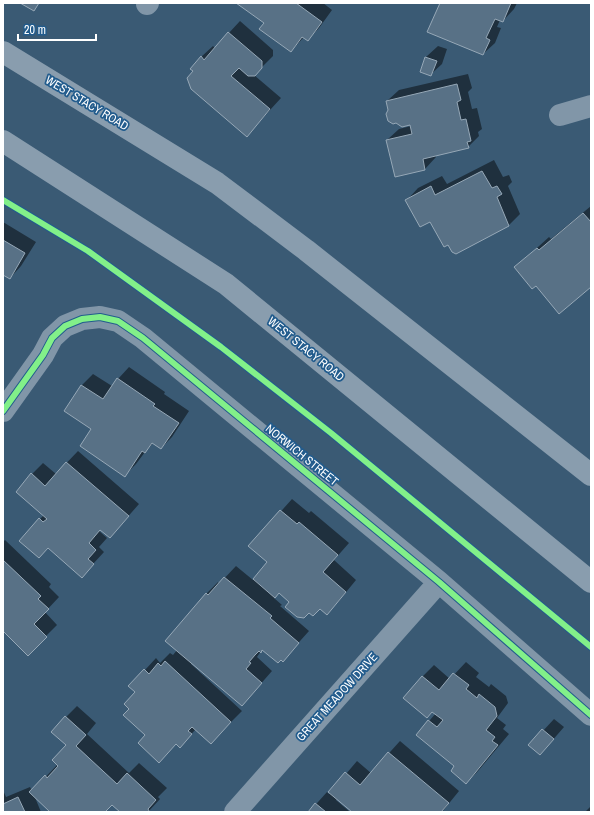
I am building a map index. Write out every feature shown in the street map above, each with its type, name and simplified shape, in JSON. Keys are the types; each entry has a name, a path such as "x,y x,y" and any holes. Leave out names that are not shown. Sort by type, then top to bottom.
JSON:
{"main road":[{"name":"WEST STACY ROAD","path":"3,52 217,183 306,250 591,475"},
{"name":"WEST STACY ROAD","path":"3,141 226,284 591,582"}],"street":[{"path":"560,115 591,106"},
{"name":"NORWICH STREET","path":"3,411 43,354 52,338 65,326 82,319 100,317 118,321 143,338 440,582 591,715"},
{"name":"GREAT MEADOW DRIVE","path":"235,812 440,582"}],"building":[{"path":"20,3 39,3 34,11"},
{"path":"236,3 296,3 322,22 308,41 302,37 291,52 259,29 264,23"},
{"path":"440,3 511,3 503,22 495,19 486,38 490,40 483,55 427,32"},
{"path":"228,32 262,61 262,68 255,76 248,76 239,68 231,76 270,109 247,137 191,89 187,78 193,71 190,69 201,56 204,60"},
{"path":"425,57 437,61 431,76 420,72"},
{"path":"457,84 461,100 457,102 461,120 466,119 471,141 467,142 469,148 423,159 425,170 395,177 386,140 412,134 410,125 402,127 396,123 393,124 388,121 386,114 388,110 386,101"},
{"path":"482,171 492,188 497,186 502,194 497,197 509,226 456,254 452,252 448,245 444,247 430,222 420,227 405,200 431,186 435,195"},
{"path":"583,213 591,222 591,287 559,314 536,286 532,289 514,267 537,248 539,250"},
{"path":"3,240 25,253 10,279 3,275"},
{"path":"117,378 155,404 153,406 179,423 161,449 152,443 145,453 142,451 125,477 80,446 91,429 64,411 81,385 103,399"},
{"path":"66,462 129,516 110,538 100,530 89,543 96,550 88,559 94,564 82,578 48,548 39,558 19,541 39,518 43,522 47,519 16,492 31,473 45,486"},
{"path":"280,510 297,524 299,522 338,555 323,572 346,592 327,615 320,609 313,616 309,613 304,618 297,617 285,607 289,602 279,593 275,598 253,579 267,562 248,546"},
{"path":"3,560 41,596 38,599 49,609 34,624 47,637 28,656 3,631"},
{"path":"224,577 272,616 270,618 299,643 283,662 281,660 278,663 262,650 261,653 259,651 255,655 249,662 251,663 246,669 262,683 242,706 165,641 206,593 208,595"},
{"path":"165,661 231,722 211,744 192,727 188,731 192,734 180,748 176,744 159,763 138,743 145,735 123,715 129,709 124,704 135,692 128,686 144,669 149,674 158,663 161,666"},
{"path":"453,673 469,685 466,689 477,698 479,694 495,707 497,716 486,730 495,737 492,741 498,745 466,784 451,771 454,766 416,735 428,720 437,727 443,720 432,712 427,718 403,698 422,676 439,690"},
{"path":"65,716 86,735 76,746 117,784 127,773 156,800 148,809 148,812 120,812 112,805 105,812 50,812 29,792 45,775 47,778 58,766 52,760 66,745 51,732"},
{"path":"542,729 554,739 540,755 528,745"},
{"path":"388,752 449,803 441,812 352,812 328,792 345,772 360,785"},
{"path":"18,797 25,812 3,812 3,804"},
{"path":"315,803 326,812 308,812"}],"cycle path":[{"path":"3,200 88,251 221,347 331,433 591,647"},
{"path":"3,411 43,355 52,338 65,326 82,319 100,317 118,321 143,338 439,582 591,715"}]}
